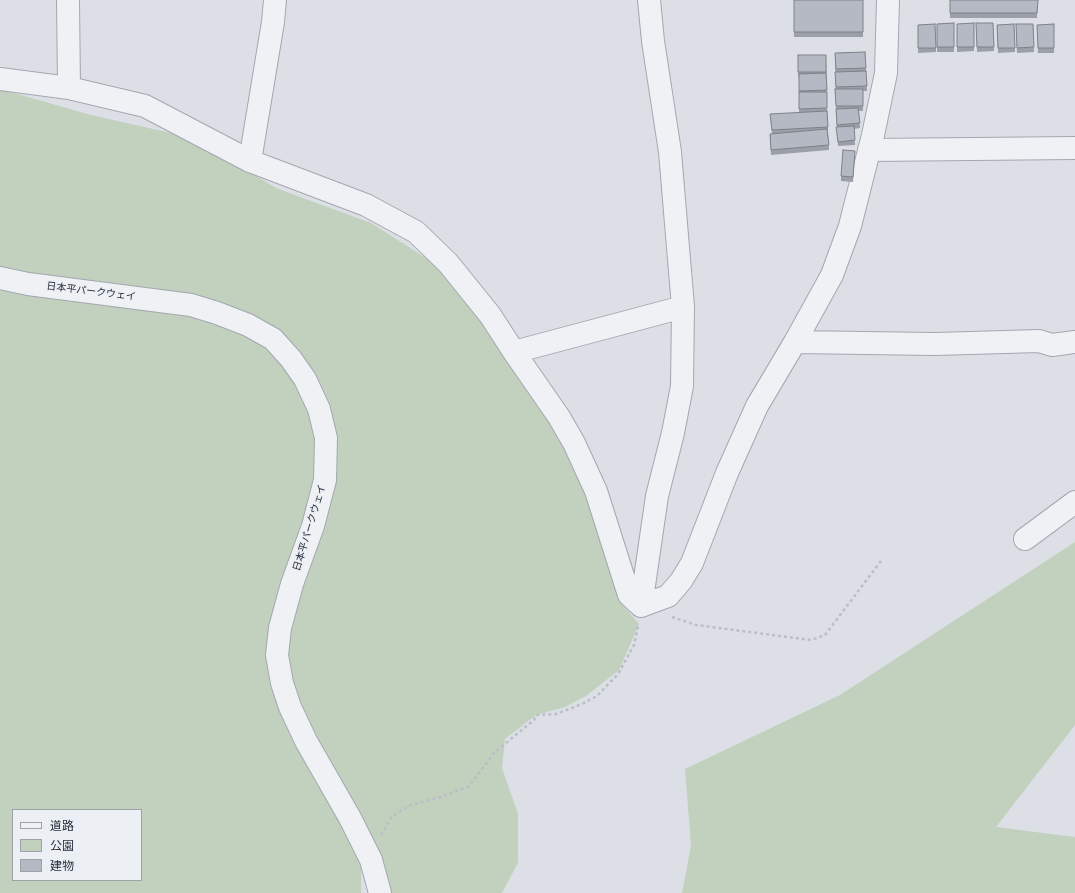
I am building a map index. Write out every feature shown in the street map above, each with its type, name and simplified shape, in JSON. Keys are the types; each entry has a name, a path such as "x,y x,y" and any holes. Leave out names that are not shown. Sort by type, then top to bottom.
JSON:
{"street":[{"path":"68,0 70,88"},
{"path":"250,161 273,22 275,0"},
{"path":"641,606 657,496 673,433 682,386 683,307 670,152 653,41 649,0"},
{"path":"641,606 668,596 681,581 692,563 727,473 757,406 832,275 850,226 886,73 888,0"},
{"path":"0,80 70,88 145,106 250,161 366,206 416,232 448,263 490,315 559,416 574,443 596,491 629,595 641,606"},
{"path":"869,150 1075,148"},
{"name":"日本平パークウェイ","path":"0,278 28,284 191,305 217,313 248,325 273,339 290,358 305,379 319,409 326,438 324,480 312,526 292,584 280,628 276,655 282,683 290,707 306,741 350,818 371,860 380,893"},
{"path":"514,352 683,307"},
{"path":"795,342 935,344 1039,341 1052,345 1075,342"},
{"path":"1025,539 1075,502"}],"path":[{"path":"381,835 392,816 398,812 411,805 441,797 469,786 495,752 534,720 536,715 556,714 582,704 597,696 618,674 634,645 641,606 696,625 811,640 825,635 881,560"}],"green space":[{"path":"0,89 91,115 193,138 276,188 371,223 445,270 485,326 557,433 597,505 618,576 619,601 639,624 619,670 586,696 565,707 536,715 505,739 502,768 518,814 518,863 502,893 390,893 361,818 361,893 0,893"},
{"path":"1075,542 1075,725 996,827 1075,837 1075,893 682,893 691,846 685,769 840,695"}],"building":[{"path":"794,0 863,0 863,32 794,32"},
{"path":"950,0 1038,0 1037,13 950,13"},
{"path":"954,23 954,47 937,47 937,24"},
{"path":"974,23 974,47 957,47 957,24"},
{"path":"976,23 993,23 994,47 977,47"},
{"path":"935,24 936,48 918,48 918,25"},
{"path":"1014,24 1015,48 998,48 997,25"},
{"path":"1016,24 1033,24 1034,47 1017,48"},
{"path":"1054,24 1054,48 1038,48 1037,25"},
{"path":"865,52 866,68 836,69 835,53"},
{"path":"798,55 826,55 826,72 798,72"},
{"path":"866,71 867,86 836,87 835,72"},
{"path":"826,73 827,90 799,91 799,74"},
{"path":"835,89 863,89 863,106 836,106"},
{"path":"799,92 827,92 827,108 799,109"},
{"path":"858,108 860,123 837,125 836,109"},
{"path":"827,111 828,127 772,130 770,114"},
{"path":"854,126 855,140 838,142 836,127"},
{"path":"827,129 829,145 771,150 770,134"},
{"path":"843,150 855,151 853,177 841,176"}]}
